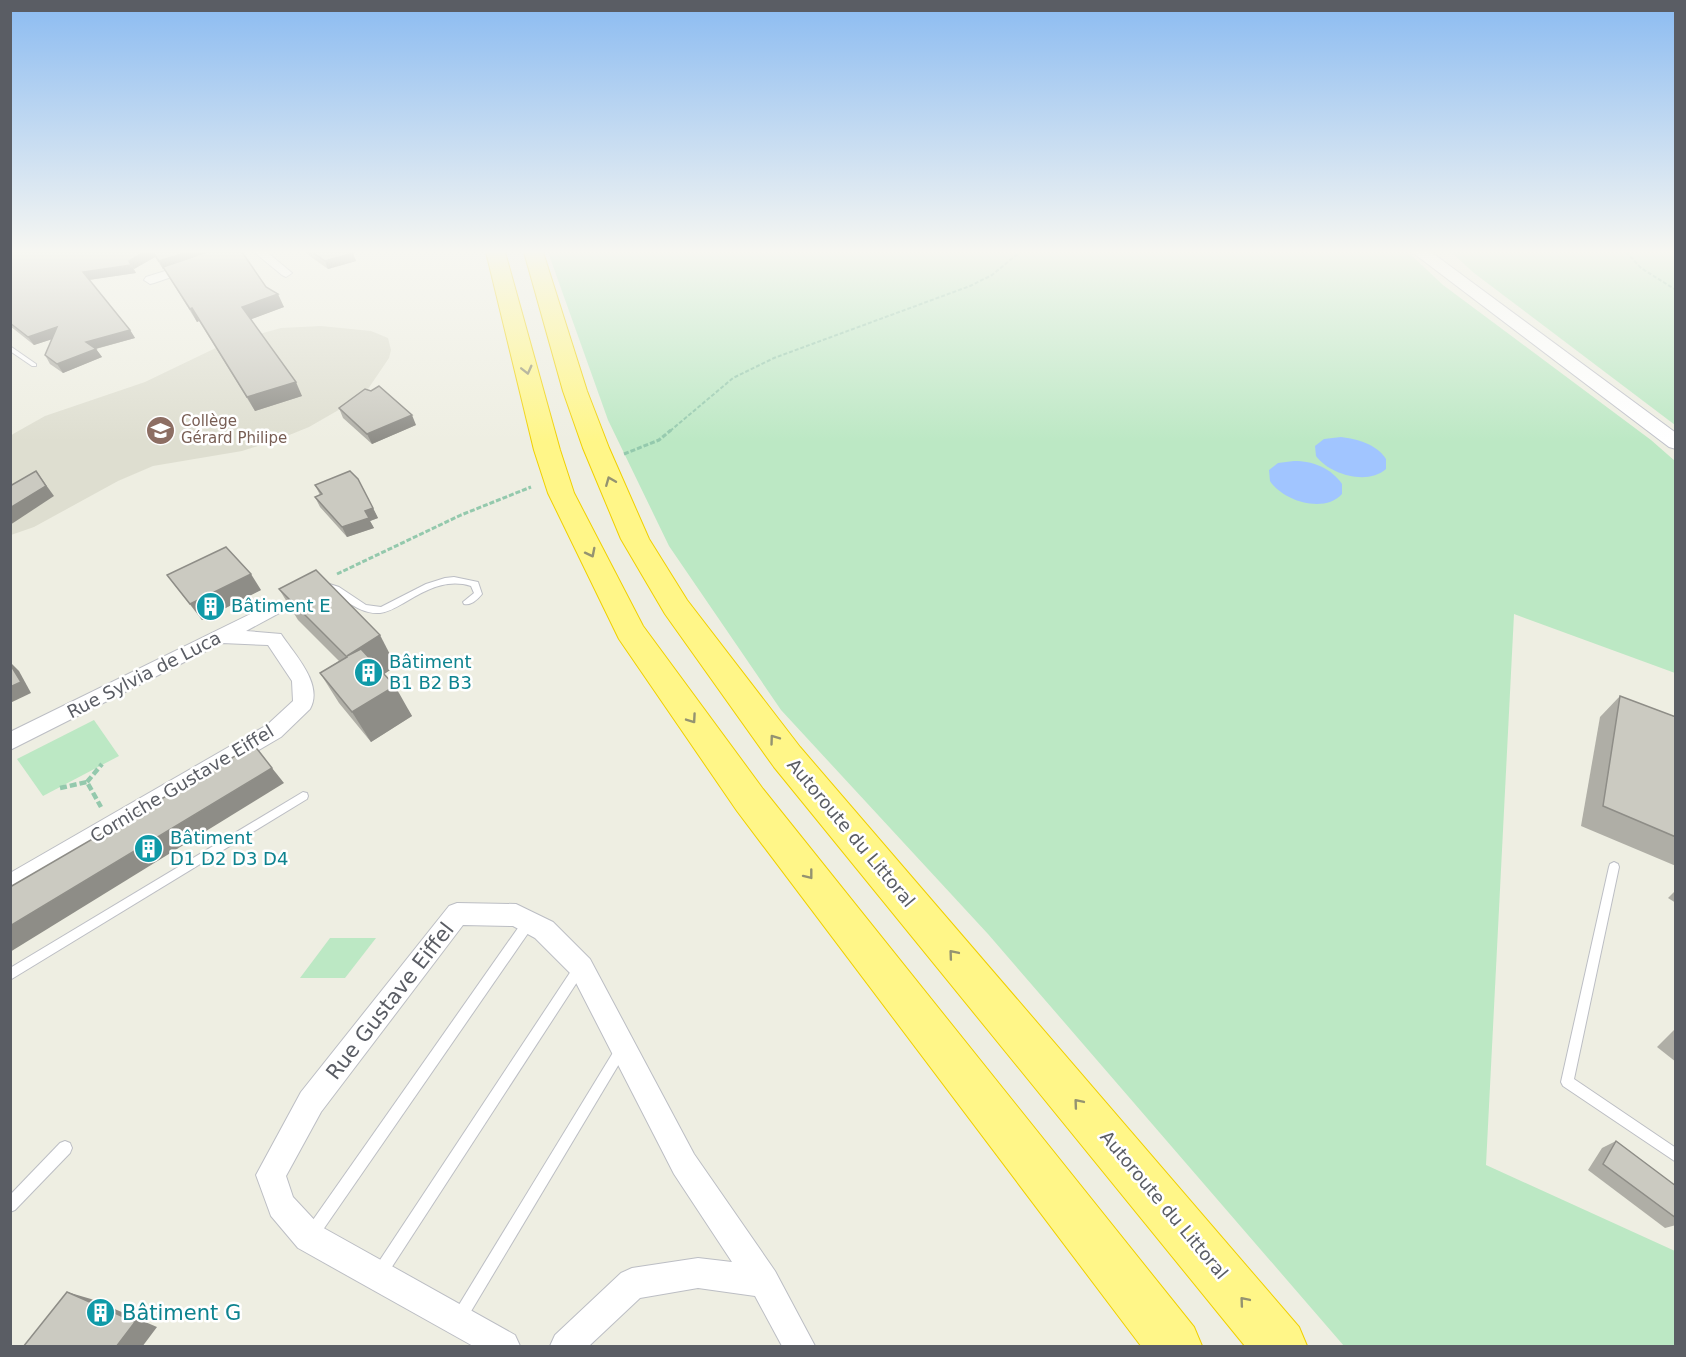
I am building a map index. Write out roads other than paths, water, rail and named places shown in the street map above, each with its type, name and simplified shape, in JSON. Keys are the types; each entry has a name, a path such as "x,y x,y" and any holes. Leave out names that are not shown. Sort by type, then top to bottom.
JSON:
{"highway":[{"path":"513,315 547,450 561,493 630,631 750,800 1176,1347"},
{"name":"Autoroute du Littoral","path":"552,315 575,391 596,448 635,539 676,607 787,757 1280,1347"}],"main road":[{"path":"1505,315 1676,443"}],"street":[{"name":"Rue Sylvia de Luca","path":"10,742 281,604"},
{"name":"Corniche Gustave Eiffel","path":"10,885 274,731 303,704 302,680 274,639 222,636"},
{"name":"Rue Gustave Eiffel","path":"504,1347 309,1238 281,1206 271,1174 311,1102 458,914 516,915 544,930 581,968 684,1164 764,1282 796,1337 799,1347"},
{"path":"566,1347 632,1284 698,1274 764,1282"}],"lane":[{"path":"10,348 34,365"},
{"path":"313,585 331,585 353,603 367,610 384,610 426,587 446,579 458,578 475,584 478,594 467,602"},
{"path":"10,975 303,796"},
{"path":"1614,867 1567,1082 1676,1156"},
{"path":"309,1238 529,922"},
{"path":"378,1277 581,968"},
{"path":"457,1321 623,1048"},
{"path":"10,1205 65,1148"}],"water":[{"path":"1341,437 1372,446 1386,459 1386,469 1369,477 1359,477 1339,473 1330,468 1316,456 1315,446 1324,439"},
{"path":"1294,461 1315,464 1333,474 1342,484 1342,494 1334,500 1315,504 1284,494 1270,481 1269,470 1278,463"}],"place":[{"name":"Collège Gérard Philipe","path":"160,430"},
{"name":"Bâtiment E","path":"210,606"},
{"name":"Bâtiment B1 B2 B3","path":"368,672"},
{"name":"Bâtiment D1 D2 D3 D4","path":"149,848"},
{"name":"Bâtiment G","path":"101,1313"}]}
